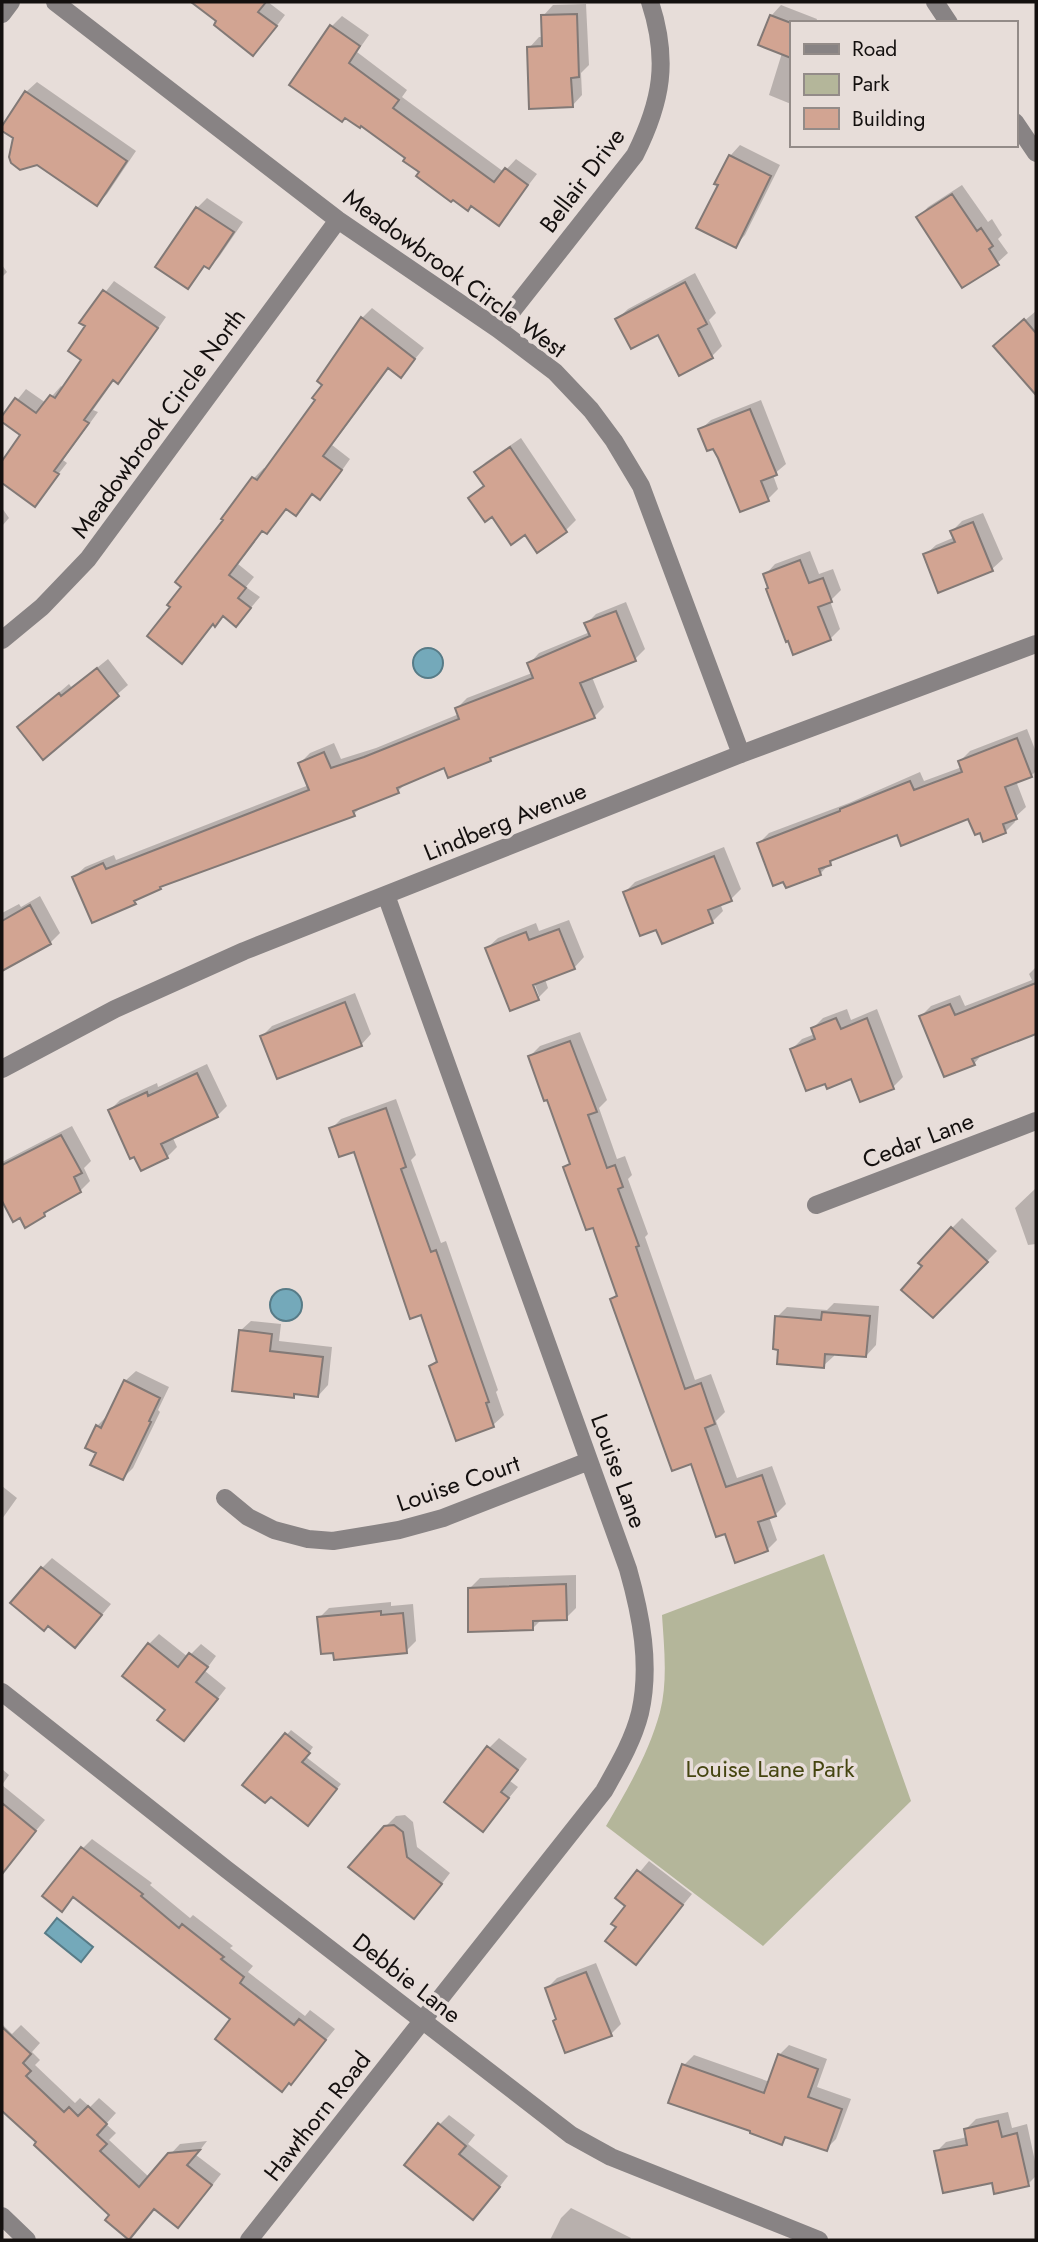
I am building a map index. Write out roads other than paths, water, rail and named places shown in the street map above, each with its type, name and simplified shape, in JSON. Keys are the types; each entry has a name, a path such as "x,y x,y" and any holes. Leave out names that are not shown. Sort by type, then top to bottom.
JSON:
{"street":[{"path":"2,14 11,2"},
{"name":"Meadowbrook Circle West","path":"55,2 338,220 555,372 591,410 614,441 641,486 741,754"},
{"name":"Bellair Drive","path":"498,330 635,155 651,124 660,90 662,56 658,27 650,2"},
{"path":"936,2 948,21"},
{"path":"1017,125 1036,153"},
{"name":"Meadowbrook Circle North","path":"2,640 42,607 88,559 338,220"},
{"name":"Lindberg Avenue","path":"2,1069 115,1009 244,951 741,754 1036,645"},
{"name":"Louise Lane","path":"386,895 628,1569 641,1616 645,1664 640,1712 627,1748 604,1791 423,2022"},
{"name":"Cedar Lane","path":"816,1205 1036,1121"},
{"name":"Louise Court","path":"225,1498 248,1517 274,1531 308,1539 332,1541 399,1530 443,1518 589,1461"},
{"name":"Debbie Lane","path":"2,1692 571,2135 611,2157 819,2240"},
{"name":"Hawthorn Road","path":"249,2240 423,2022"},
{"path":"2,2216 27,2240"}],"water":[{"path":"428,648 439,652 443,663 439,674 428,678 417,674 413,663 417,652"},
{"path":"286,1289 297,1294 302,1305 297,1316 286,1321 275,1316 270,1305 275,1294"},
{"path":"57,1918 93,1947 81,1962 45,1933"}],"park label":[{"name":"Louise Lane Park","path":"770,1768"}]}
